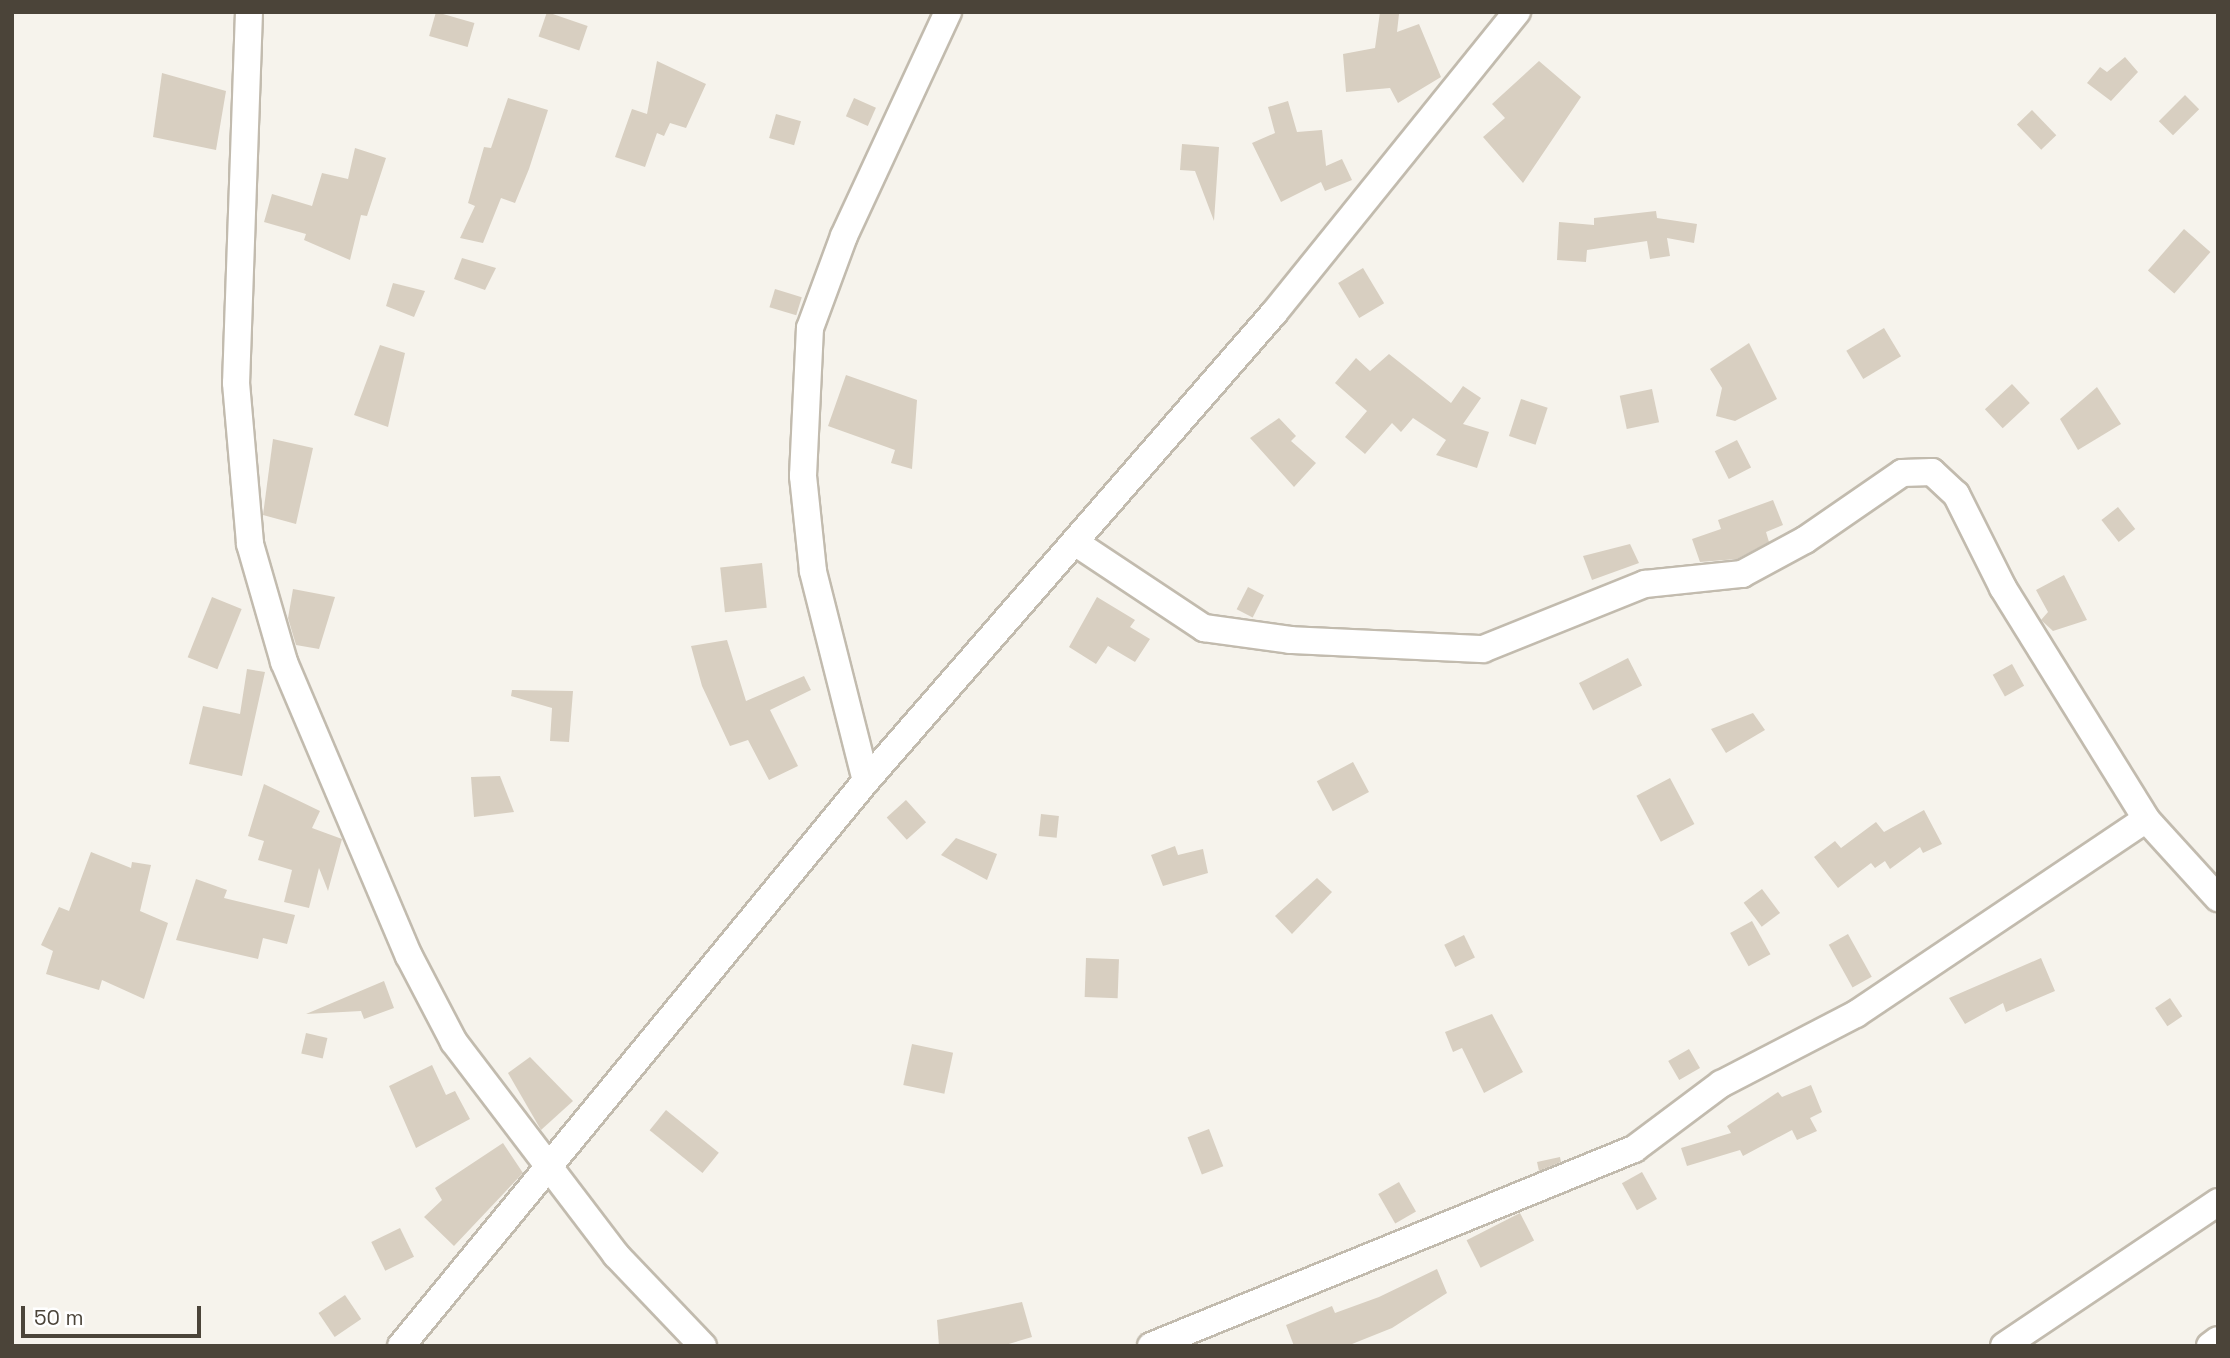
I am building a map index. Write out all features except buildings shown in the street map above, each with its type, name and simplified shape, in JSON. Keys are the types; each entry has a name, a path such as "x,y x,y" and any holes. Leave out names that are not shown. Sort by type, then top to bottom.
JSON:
{"street":[{"path":"248,12 236,383 259,587 312,733 409,956 454,1042 616,1255 703,1346"},
{"path":"866,781 813,571 803,476 810,328 845,236 948,12"},
{"path":"401,1346 866,781 1274,313 1517,12"},
{"path":"1076,543 1204,628 1290,640 1483,649 1645,584 1742,574 1805,540 1902,473 1932,472 1956,494 2003,588 2146,819 2218,898"},
{"path":"1151,1346 1634,1149 1721,1084 1856,1014 2146,819"},
{"path":"2004,1346 2218,1202"},
{"path":"2210,1346 2218,1340"}]}
